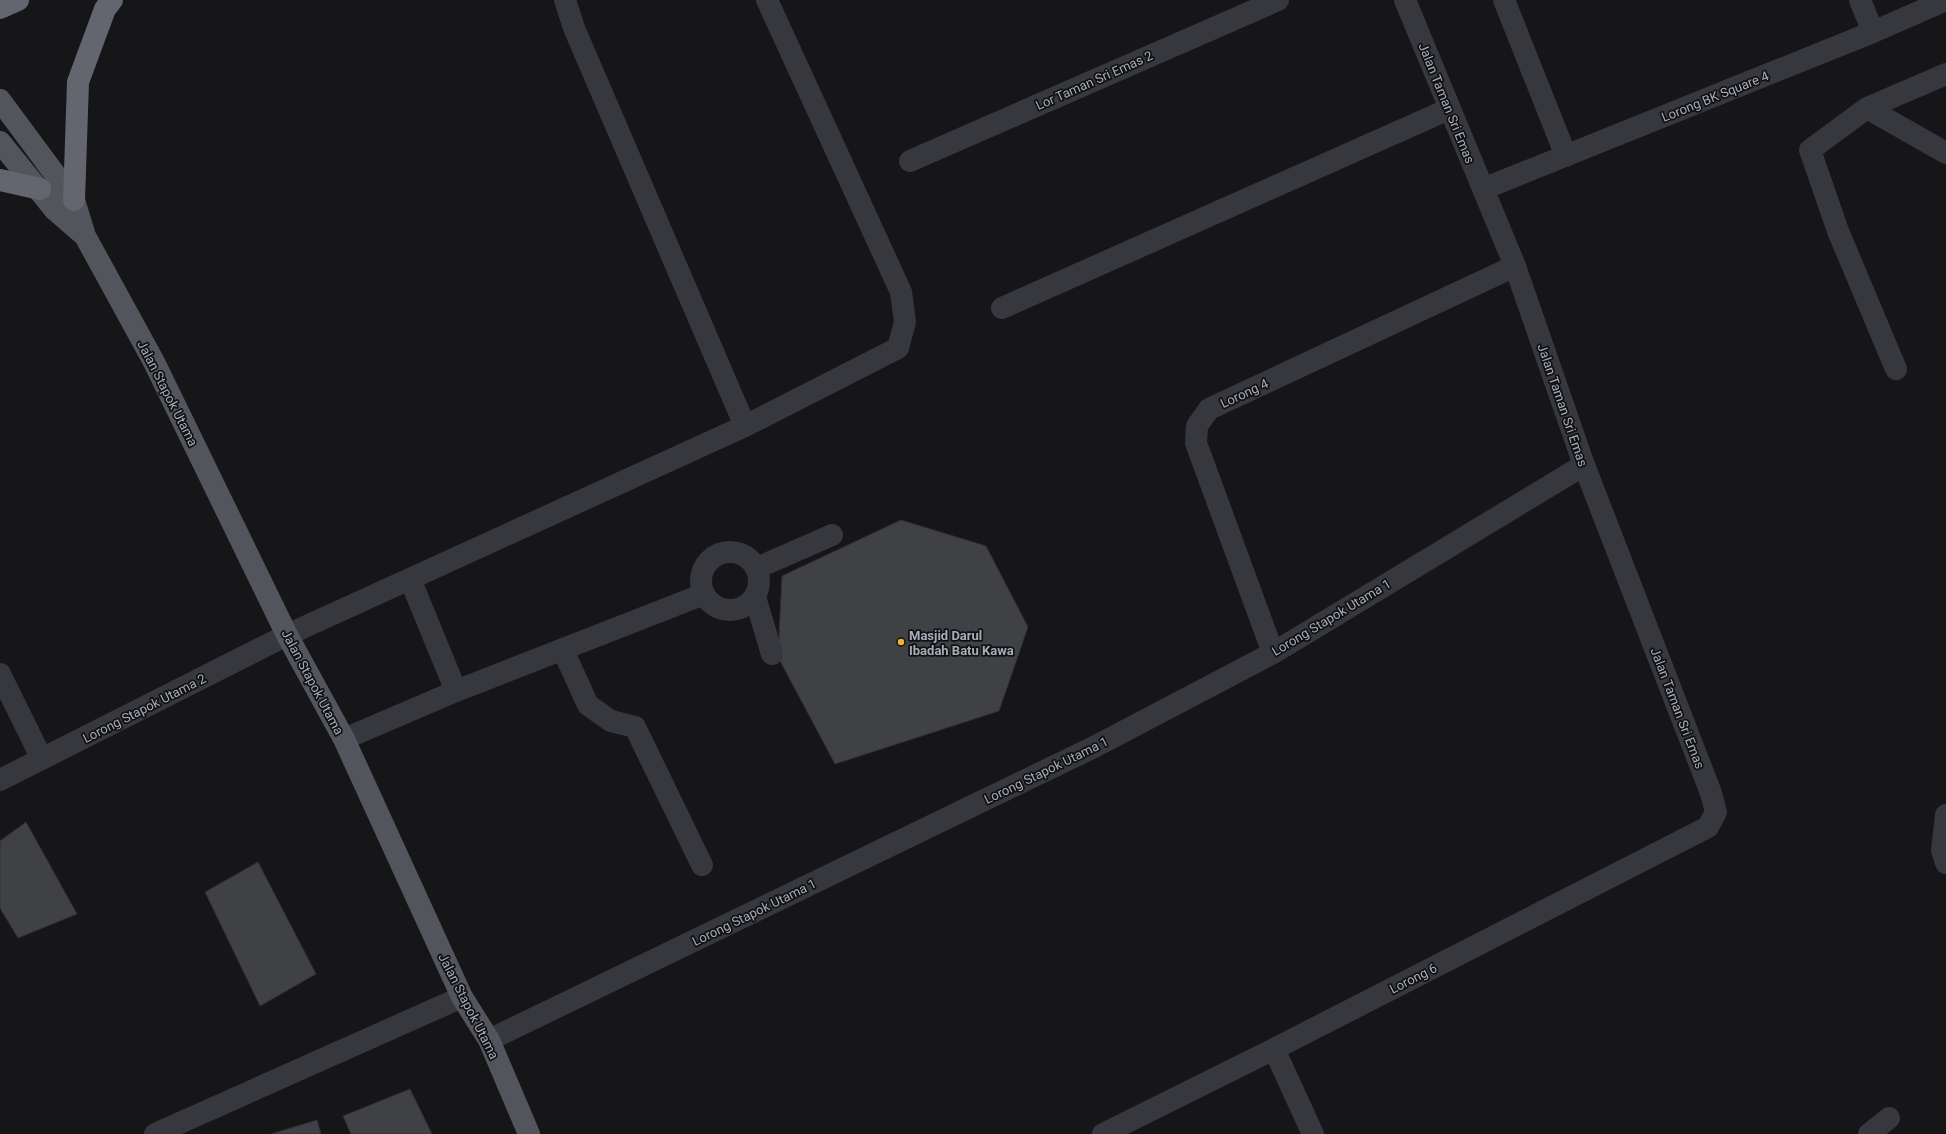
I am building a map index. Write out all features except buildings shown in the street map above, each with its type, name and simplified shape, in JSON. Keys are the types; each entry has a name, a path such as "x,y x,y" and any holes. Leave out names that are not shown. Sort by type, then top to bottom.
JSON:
{"highway":[{"path":"0,8 18,0"},
{"path":"74,200 78,82 104,9 112,0"},
{"path":"0,180 40,189"}],"main road":[{"name":"Jalan Stapok Utama","path":"0,100 74,200 85,236 154,362 287,635 344,739 462,996 489,1040 529,1134"},
{"name":"Jalan Stapok Utama","path":"0,142 40,189 55,210 85,236"}],"street":[{"path":"565,0 574,28 745,426"},
{"name":"Lorong Stapok Utama 2","path":"0,780 287,635 745,426 898,348 905,322 901,292 767,0"},
{"name":"Lor Taman Sri Emas 2","path":"910,161 1278,0"},
{"name":"Jalan Taman Sri Emas","path":"1405,0 1515,266 1584,465 1711,794 1716,812"},
{"path":"1504,0 1566,156"},
{"path":"1860,0 1873,32"},
{"name":"Lorong BK Square 4","path":"1483,189 1873,32 1946,0"},
{"path":"1896,369 1838,231 1810,150 1867,108 1946,74"},
{"path":"1867,108 1946,153"},
{"path":"1002,308 1449,109"},
{"name":"Lorong 4","path":"1273,653 1196,443 1197,426 1209,409 1515,266"},
{"name":"Lorong Stapok Utama 1","path":"489,1040 1094,747 1273,653 1584,465"},
{"path":"757,568 832,535"},
{"path":"735,552 752,560 757,568 760,577 759,588 755,597 742,608 729,610 716,606 704,594 701,585 704,567 717,554 735,552"},
{"path":"410,579 456,691"},
{"path":"344,739 456,691 704,594"},
{"path":"755,597 772,654"},
{"path":"563,650 588,705 611,721 635,727 702,865"},
{"path":"0,674 42,759"},
{"name":"Lorong 6","path":"1103,1134 1274,1050 1708,827 1716,812"},
{"path":"1946,815 1942,850 1946,863"},
{"path":"155,1134 462,996"},
{"path":"1274,1050 1313,1134"},
{"path":"1869,1134 1889,1118"}],"place":[{"name":"Masjid Darul Ibadah Batu Kawa","path":"901,642"}]}
